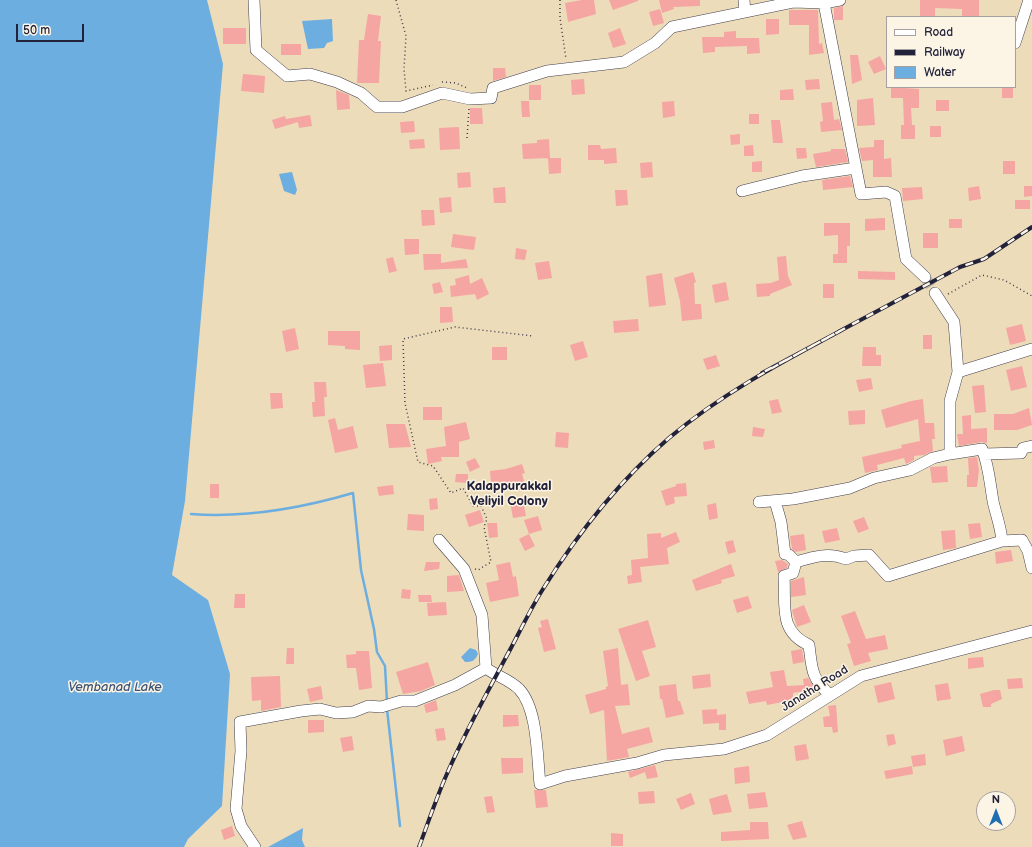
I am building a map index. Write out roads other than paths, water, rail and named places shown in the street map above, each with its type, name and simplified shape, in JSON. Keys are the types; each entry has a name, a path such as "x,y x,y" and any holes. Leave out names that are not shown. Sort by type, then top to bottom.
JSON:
{"street":[{"path":"254,0 256,50 287,76 310,74 338,82 361,92 377,107 402,107 442,93 470,99 491,98 493,88 547,71 624,62 655,43 672,27 793,2 824,2 840,0"},
{"path":"744,0 745,12"},
{"path":"1016,40 1029,0"},
{"path":"824,2 861,194 886,192 895,196 906,259 924,277"},
{"path":"742,191 802,176 856,168"},
{"path":"937,296 954,322 958,372 950,401 950,454"},
{"path":"958,372 1032,349"},
{"path":"984,454 1021,453 1023,448 1032,446"},
{"path":"759,502 775,501 850,488 874,478 910,470 933,458 950,454 982,450 987,463 994,504 1001,524 1002,541"},
{"path":"775,501 781,522 785,554 789,555 796,562"},
{"path":"255,847 241,826 236,810 241,751 240,722 300,711 320,709 336,714 353,712 368,706 415,701 455,685 486,668 482,615 464,569 439,540"},
{"path":"796,562 820,555 837,556 846,560 854,556 869,555 888,576 1002,541 1022,540 1028,551 1032,568"},
{"path":"796,562 793,573 784,576 786,625 799,641 809,645 815,677 818,684 830,695"},
{"name":"Janatha Road","path":"486,668 502,675 520,690 532,709 540,784 565,776 637,763 664,755 724,749 768,735 861,676 1032,631"}],"water":[{"name":"Vembanad Lake","path":"0,0 207,0 223,64 185,501 172,575 208,600 230,674 222,806 188,839 184,847 0,847"},
{"path":"332,19 333,41 327,43 324,48 308,49 302,21"},
{"path":"292,172 297,190 295,195 284,191 279,174"},
{"path":"470,648 476,650 478,654 473,661 465,662 461,657"},
{"path":"303,828 302,840 305,847 268,847"}],"waterway":[{"path":"191,514 232,515 273,511 353,493 361,570 374,629 377,652 385,666 387,702"},
{"path":"387,709 400,826"}],"tunnel":[{"path":"925,277 935,293"}],"railway":[{"path":"838,332 960,267 984,259 1032,227"},
{"path":"419,847 435,802 460,746 528,615 556,568 600,509 633,472 669,438 689,422 752,380 842,330 762,373"}],"district":[{"name":"Kalappurakkal Veliyil Colony","path":"509,494"}]}
